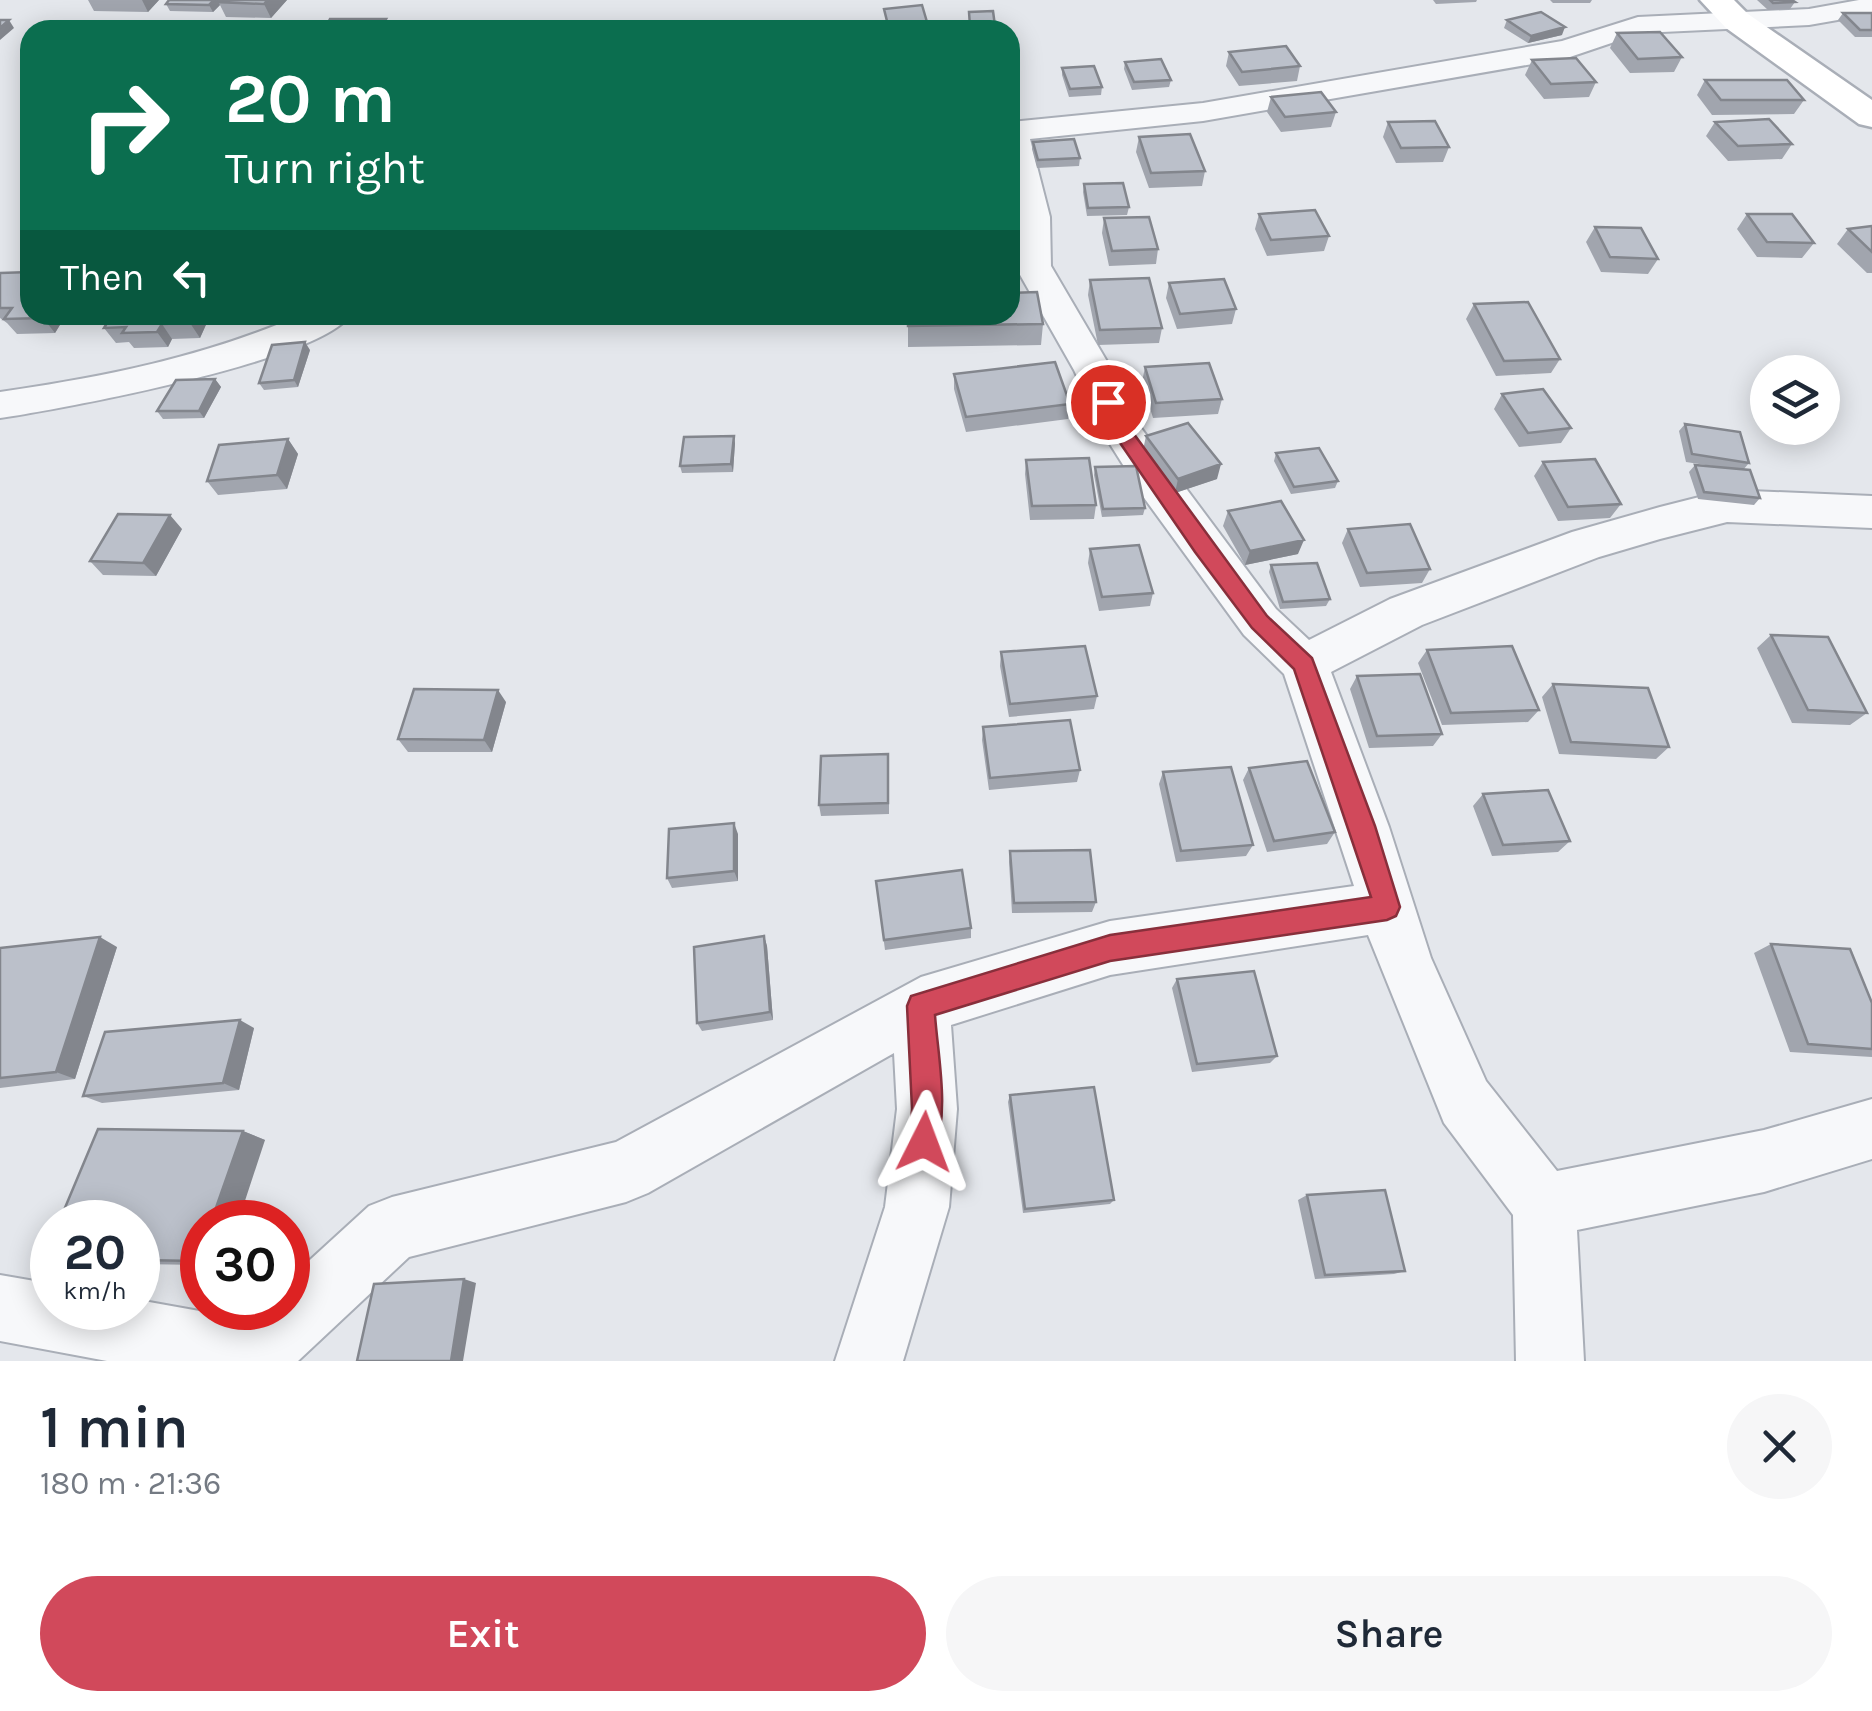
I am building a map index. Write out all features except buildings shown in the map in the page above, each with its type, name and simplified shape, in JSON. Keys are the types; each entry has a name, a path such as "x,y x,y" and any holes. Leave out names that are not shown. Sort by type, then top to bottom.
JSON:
{"main road":[{"path":"1727,10 1872,116"}],"street":[{"path":"1020,130 1203,112 1567,49 1638,26 1727,10 1809,18 1872,6"},
{"path":"1020,165 1034,217 1033,266 1123,432 1260,622 1304,664 1363,826 1404,962 1465,1102 1544,1205 1550,1361"},
{"path":"0,405 51,398 184,367 311,325"},
{"path":"1304,664 1406,612 1587,544 1660,523 1727,506 1872,512"},
{"path":"0,1308 255,1358 392,1229 626,1171 921,1006 1110,948 1387,907"},
{"path":"868,1361 917,1207 927,1109 921,1006"},
{"path":"1544,1205 1764,1161 1872,1129"}],"route":[{"path":"924,1142 927,1109 921,1006 1110,948 1387,907 1363,826 1304,664 1260,622 1202,546 1123,432 1108,402"}]}
